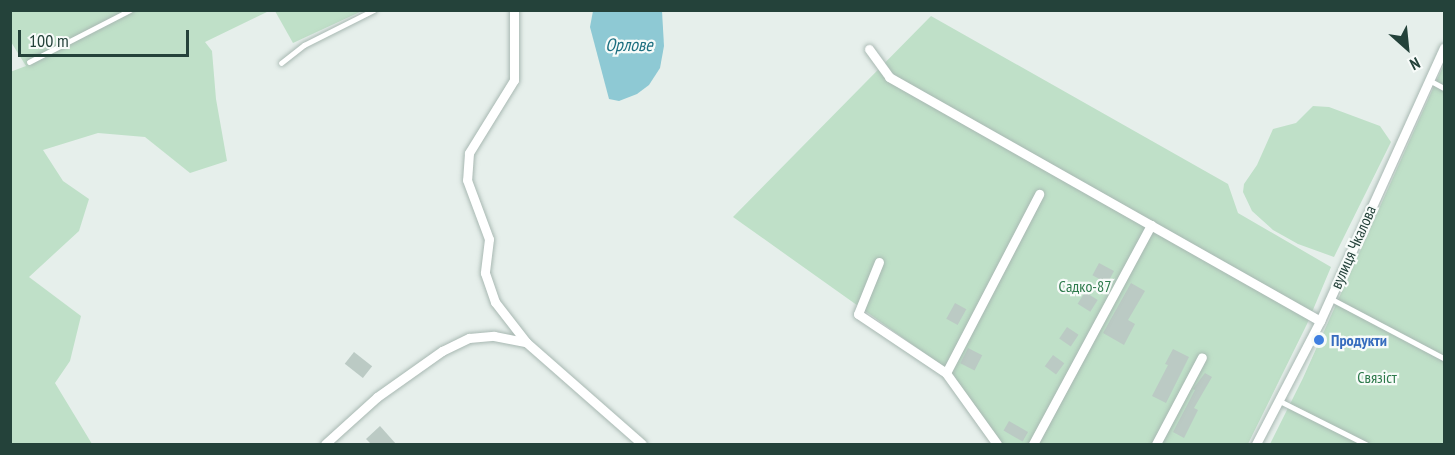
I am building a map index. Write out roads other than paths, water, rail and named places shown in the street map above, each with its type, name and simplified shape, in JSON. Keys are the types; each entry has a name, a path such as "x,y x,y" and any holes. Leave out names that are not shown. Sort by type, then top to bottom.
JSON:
{"street":[{"path":"514,10 514,80 469,153 467,180 489,239 484,273 495,302 526,342 642,444"},
{"name":"вулиця Чкалова","path":"1256,444 1320,321 1444,48"},
{"path":"869,49 889,77 1320,321"},
{"path":"946,372 1039,194"},
{"path":"1033,444 1150,225"},
{"path":"879,262 858,314 946,372 997,444"},
{"path":"325,444 377,398 442,351 469,339 494,336 526,342"},
{"path":"1156,444 1202,357"}],"lane":[{"path":"28,62 130,10"},
{"path":"280,63 304,45 374,10"},
{"path":"1429,81 1444,88"},
{"path":"1330,298 1444,358"},
{"path":"1280,400 1366,444"}],"water":[{"name":"Орлове","path":"593,11 662,11 664,46 660,68 649,85 637,94 619,101 609,99 590,27"}],"place":[{"name":"Продукти","path":"1319,340"}],"park label":[{"name":"Садко-87","path":"1085,286"},
{"name":"Связіст","path":"1377,377"}]}
